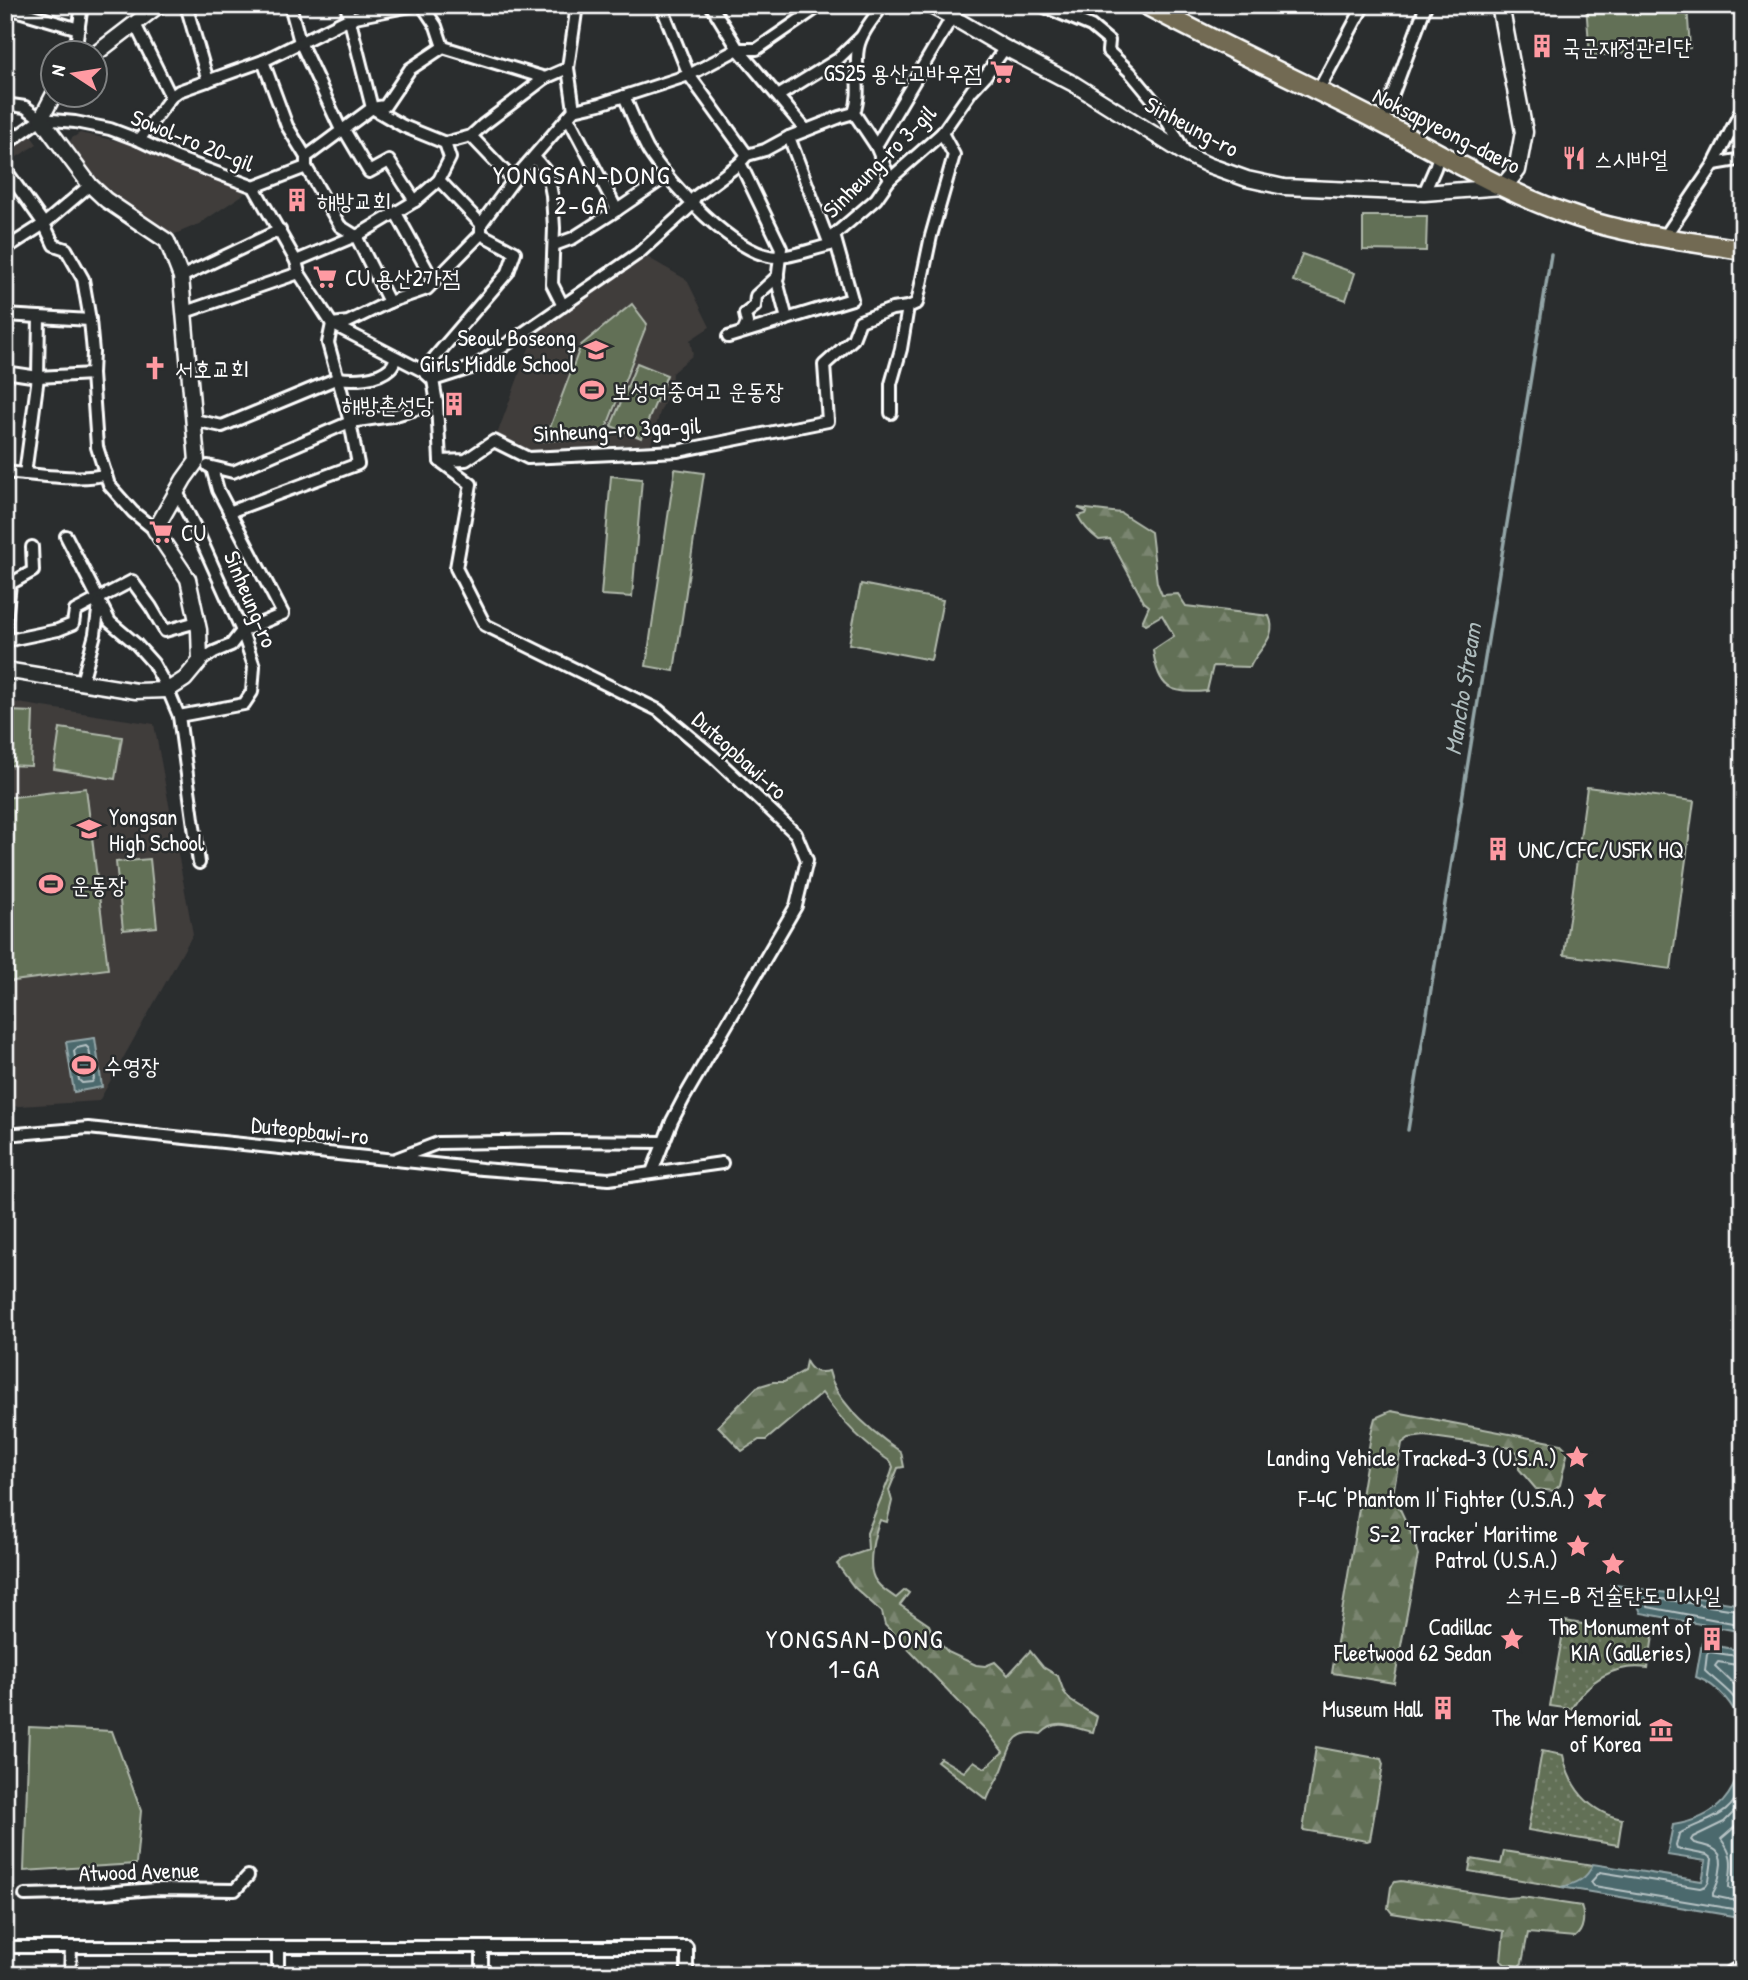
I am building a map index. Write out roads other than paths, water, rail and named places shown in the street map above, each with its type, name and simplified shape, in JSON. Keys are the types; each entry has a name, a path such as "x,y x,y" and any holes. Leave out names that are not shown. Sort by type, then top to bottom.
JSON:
{"main road":[{"name":"Noksapyeong-daero","path":"1146,5 1503,187 1588,221 1633,233 1743,250"},
{"path":"1500,5 1524,132 1517,170 1503,187"}],"street":[{"path":"77,38 82,5"},
{"path":"108,44 159,5"},
{"path":"186,5 208,80"},
{"path":"290,5 300,42 342,129 369,172 389,161 415,201"},
{"path":"346,5 372,108 403,126 445,143 471,136 545,78 568,68"},
{"path":"139,140 171,97 179,91 263,61 350,18 416,5"},
{"path":"422,5 436,26 443,47"},
{"path":"577,5 568,68 571,114 617,210"},
{"path":"661,5 689,75 747,155"},
{"path":"711,5 738,49 806,130"},
{"path":"229,512 358,464 350,422 328,343 332,324 348,321 389,302 427,289 481,229 513,180 571,114 689,75 738,49 757,49 821,5"},
{"path":"778,96 838,60 863,35 883,5"},
{"name":"Sinheung-ro","path":"929,5 1074,85 1187,155 1247,179 1284,187 1424,193 1503,187"},
{"path":"1040,5 1091,26 1109,41 1108,51 1130,72 1159,107 1187,155"},
{"path":"1318,91 1364,5"},
{"path":"1382,123 1426,5"},
{"path":"5,7 79,29"},
{"path":"876,146 952,17"},
{"path":"135,24 171,97"},
{"path":"863,35 858,48 859,89 854,113 876,146 890,179"},
{"path":"443,47 545,78"},
{"path":"254,187 306,162 342,129 372,108 385,106 410,69 443,47"},
{"name":"Sinheung-ro 3-gil","path":"779,257 832,240 876,199 890,179 942,133 1005,48"},
{"path":"263,61 288,126 306,162 340,226 356,236 389,302"},
{"path":"624,96 648,149 692,205 718,227 759,254 779,257"},
{"name":"Sowol-ro 20-gil","path":"5,104 25,107 41,118 110,129 254,187 280,230 296,261 299,273 332,324 423,372 433,380"},
{"path":"1664,237 1714,164 1743,107"},
{"path":"5,145 41,118 46,108"},
{"path":"440,461 433,380 474,367 639,253 692,205 695,197 747,155 854,113"},
{"path":"41,118 90,185 106,200 167,241 181,277 197,461 155,530"},
{"path":"789,137 832,240 855,316 860,321 917,303 931,236 954,155 942,133"},
{"path":"471,136 513,180"},
{"path":"296,261 356,236 415,201 439,180 450,158 445,143"},
{"path":"1424,193 1439,155"},
{"path":"534,157 548,174 552,195 554,245 552,284 563,306"},
{"path":"1714,164 1743,159"},
{"path":"739,164 781,248 778,281 787,319"},
{"path":"5,169 44,224 54,245 66,249 83,279 93,352 97,447 109,485 133,512 155,530 188,579 197,622 200,661"},
{"path":"554,245 573,238 667,176"},
{"path":"423,372 508,272 515,252 481,229 439,180"},
{"path":"5,249 44,224 90,185"},
{"path":"396,213 434,282"},
{"path":"181,277 280,230"},
{"path":"185,312 299,273"},
{"path":"743,332 747,323 746,314 755,306 756,296 778,276"},
{"path":"728,337 852,299"},
{"path":"891,413 891,384 901,349 908,307"},
{"path":"5,315 90,320"},
{"path":"24,474 38,377 39,317"},
{"name":"Sinheung-ro 3ga-gil","path":"440,461 466,460 494,441 528,458 678,451 828,421 824,365 853,339 860,321"},
{"path":"194,420 222,426 338,378 351,380 377,375 390,368 396,358"},
{"path":"5,372 38,377 92,374"},
{"path":"197,461 212,468 233,472 350,422 392,416 437,403"},
{"name":"Duteopbawi-ro","path":"440,461 471,484 456,568 485,625 658,710 796,834 807,860 796,906 684,1098 652,1172"},
{"path":"5,670 136,691 168,690 185,680 200,661 231,645 242,631 283,614 218,490 212,468"},
{"path":"5,472 79,477 99,477 106,474"},
{"name":"Sinheung-ro","path":"177,492 242,631 254,666 252,692 244,704 179,716"},
{"path":"66,536 110,622 153,663 179,716 199,863"},
{"path":"32,547 33,571 10,584 6,641 58,630 73,624 75,611 132,581 165,631 197,622"},
{"path":"82,682 95,634 99,599"},
{"name":"Duteopbawi-ro","path":"5,1135 88,1128 393,1160 609,1178 722,1163"},
{"path":"393,1160 438,1143 664,1142"},
{"name":"Atwood Avenue","path":"25,1895 155,1889 235,1890 248,1876"},
{"path":"5,1947 687,1947 687,1975"},
{"path":"71,1947 71,1975"},
{"path":"278,1947 278,1975"},
{"path":"482,1947 482,1975"},
{"path":"1726,1975 1739,1967 1743,1968"}],"water":[{"name":"수영장","path":"95,1038 102,1087 74,1092 66,1042"},
{"path":"1610,1584 1743,1605 1743,1632 1641,1613 1629,1595"},
{"path":"1702,1643 1743,1651 1743,1727 1725,1697 1696,1677"},
{"path":"1743,1750 1743,1893 1739,1917 1561,1887 1580,1880 1588,1874 1593,1864 1702,1881 1706,1861 1667,1855 1673,1825 1702,1817 1723,1801 1736,1779"}],"waterway":[{"name":"Mancho Stream","path":"1408,1130 1551,254"}],"place":[{"name":"국군재정관리단","path":"1542,46"},
{"name":"GS25 용산고바우점","path":"1002,72"},
{"name":"스시바얼","path":"1574,158"},
{"name":"해방교회","path":"297,200"},
{"name":"CU 용산2가점","path":"325,277"},
{"name":"Seoul Boseong Girls Middle School","path":"596,350"},
{"name":"서호교회","path":"155,368"},
{"name":"보성여중여고 운동장","path":"592,390"},
{"name":"해방촌성당","path":"454,404"},
{"name":"CU","path":"161,532"},
{"name":"Yongsan High School","path":"89,829"},
{"name":"UNC/CFC/USFK HQ","path":"1498,849"},
{"name":"운동장","path":"51,884"},
{"name":"수영장","path":"84,1065"},
{"name":"Landing Vehicle Tracked-3 (U.S.A.)","path":"1577,1457"},
{"name":"F-4C 'Phantom II' Fighter (U.S.A.)","path":"1595,1498"},
{"name":"S-2 'Tracker' Maritime Patrol (U.S.A.)","path":"1578,1546"},
{"name":"스커드-B 전술탄도 미사일","path":"1613,1564"},
{"name":"Cadillac Fleetwood 62 Sedan","path":"1512,1639"},
{"name":"The Monument of KIA (Galleries)","path":"1712,1639"},
{"name":"Museum Hall","path":"1443,1708"},
{"name":"The War Memorial of Korea","path":"1661,1730"}],"district":[{"name":"YONGSAN-DONG 2-GA","path":"582,189"},
{"name":"YONGSAN-DONG 1-GA","path":"855,1653"}]}
